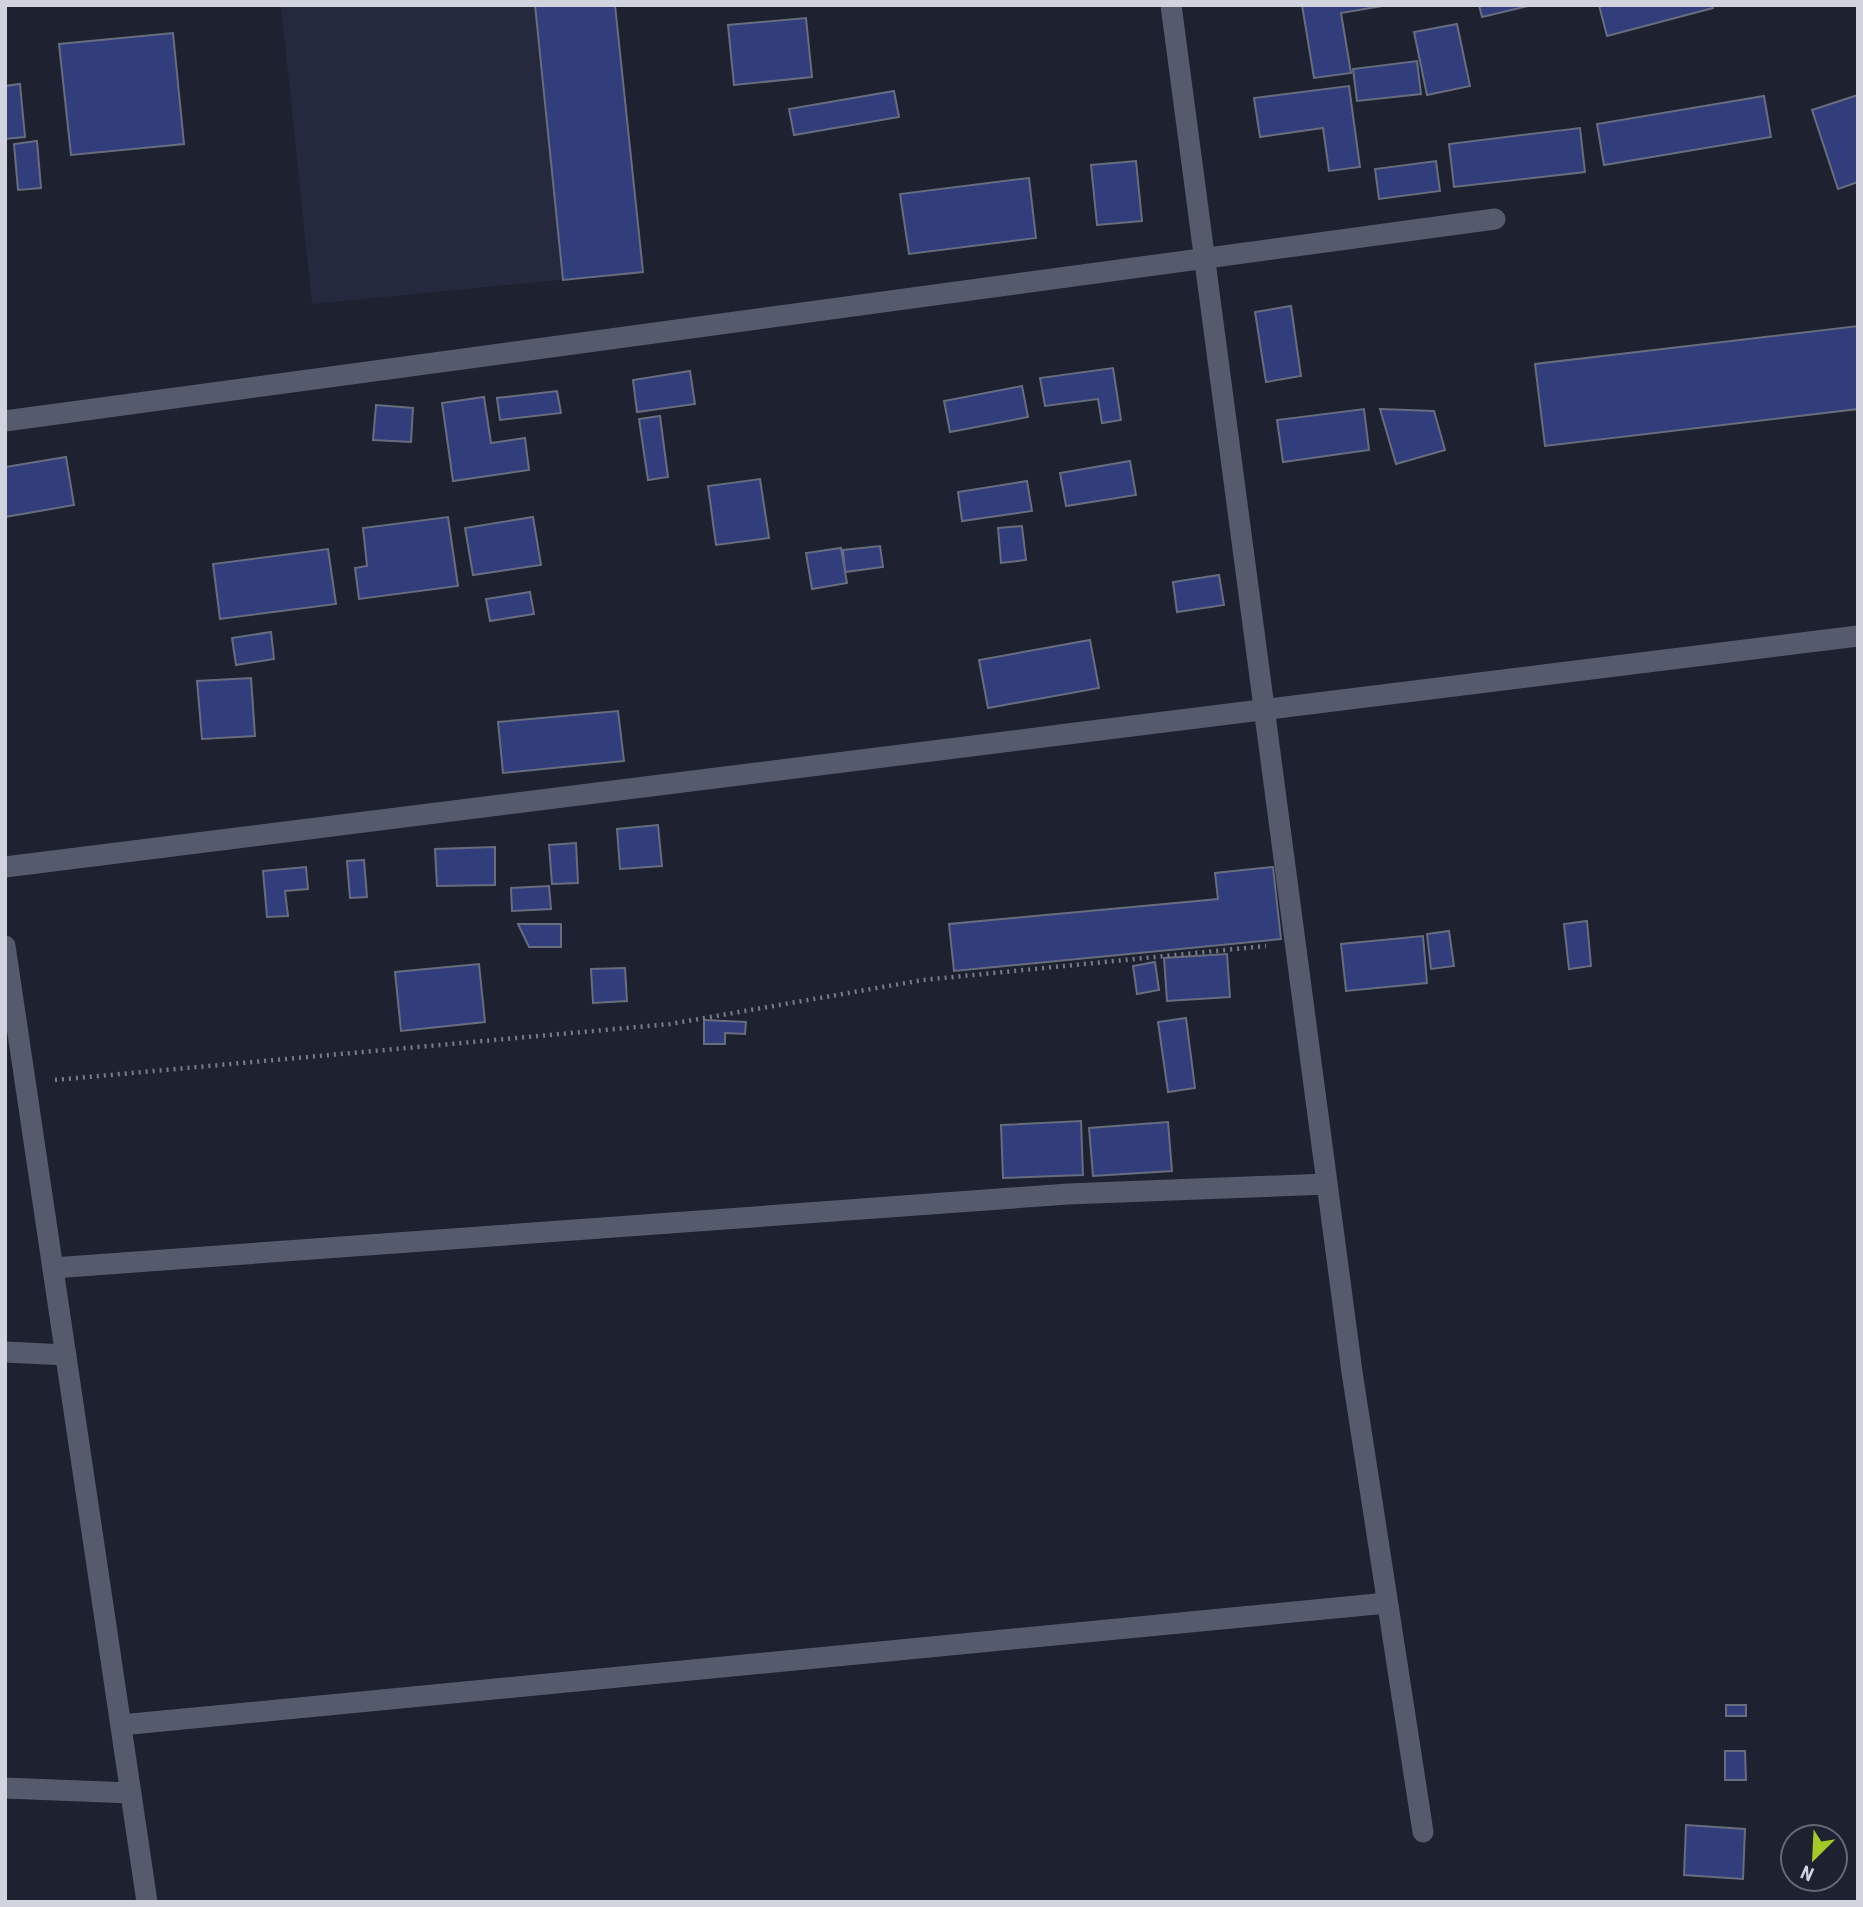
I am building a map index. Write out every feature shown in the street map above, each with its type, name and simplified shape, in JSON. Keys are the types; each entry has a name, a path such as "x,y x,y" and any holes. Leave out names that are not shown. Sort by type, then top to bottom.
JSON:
{"street":[{"path":"1171,5 1327,1184 1423,1832"},
{"path":"5,421 1495,219"},
{"path":"5,867 1858,636"},
{"path":"5,947 147,1902"},
{"path":"53,1268 1068,1194 1327,1184"},
{"path":"5,1352 66,1355"},
{"path":"121,1725 1387,1603"},
{"path":"5,1788 131,1793"}],"path":[{"path":"26,1082 670,1024 923,980 1295,943"}],"shaded area":[{"path":"281,5 615,5 643,272 312,304"}],"building":[{"path":"535,5 615,5 643,272 563,280"},
{"path":"1302,5 1388,5 1341,13 1351,73 1314,78"},
{"path":"1479,5 1532,5 1482,17"},
{"path":"1599,5 1712,5 1713,8 1607,36"},
{"path":"806,18 812,77 734,85 728,25"},
{"path":"1457,24 1470,86 1427,95 1414,32"},
{"path":"173,33 184,144 71,155 59,44"},
{"path":"1417,61 1421,94 1357,101 1353,69"},
{"path":"20,84 25,137 5,139 5,86"},
{"path":"1349,86 1360,167 1329,171 1323,128 1260,137 1254,98"},
{"path":"894,91 899,117 794,135 789,109"},
{"path":"1858,95 1858,182 1838,189 1812,110"},
{"path":"1764,96 1771,137 1604,165 1597,124"},
{"path":"1580,128 1585,172 1454,187 1449,144"},
{"path":"37,141 41,188 18,190 14,144"},
{"path":"1136,161 1142,221 1097,225 1091,165"},
{"path":"1436,161 1440,191 1379,199 1375,169"},
{"path":"1029,178 1036,238 909,254 900,194"},
{"path":"1291,306 1301,376 1266,382 1255,312"},
{"path":"1858,326 1858,409 1545,446 1535,364"},
{"path":"1113,368 1121,420 1102,423 1098,399 1045,406 1040,378"},
{"path":"690,371 695,404 637,412 633,380"},
{"path":"1022,386 1028,417 950,432 944,401"},
{"path":"557,391 561,413 500,420 497,398"},
{"path":"484,397 491,443 525,438 529,470 453,481 442,403"},
{"path":"376,405 413,408 411,442 373,440"},
{"path":"1364,409 1369,450 1283,462 1277,420"},
{"path":"1380,409 1434,411 1445,450 1396,464"},
{"path":"660,416 668,477 648,480 639,419"},
{"path":"66,457 74,505 5,517 5,467"},
{"path":"1130,461 1136,495 1066,506 1060,473"},
{"path":"760,479 769,538 716,545 708,486"},
{"path":"1027,481 1032,511 962,521 958,492"},
{"path":"448,517 458,586 359,599 355,568 367,566 363,528"},
{"path":"533,517 541,565 473,575 465,528"},
{"path":"1022,526 1026,560 1001,563 998,528"},
{"path":"880,546 883,567 845,572 843,550"},
{"path":"841,548 847,583 812,589 806,553"},
{"path":"328,549 336,604 220,619 213,564"},
{"path":"1219,575 1224,605 1177,612 1173,582"},
{"path":"530,592 534,614 490,621 486,599"},
{"path":"271,632 274,659 236,665 232,638"},
{"path":"1090,640 1099,688 988,708 979,660"},
{"path":"251,678 255,736 202,739 197,681"},
{"path":"618,711 624,761 503,773 498,722"},
{"path":"658,825 662,866 620,869 617,829"},
{"path":"576,843 578,883 552,884 549,845"},
{"path":"495,847 495,885 437,886 435,849"},
{"path":"364,860 367,897 350,898 347,861"},
{"path":"306,867 308,889 285,891 288,916 267,917 263,871"},
{"path":"1273,867 1281,939 954,971 949,924 1218,899 1215,873"},
{"path":"549,886 551,909 512,911 511,888"},
{"path":"1587,921 1591,966 1569,969 1564,924"},
{"path":"518,924 561,924 561,947 529,947"},
{"path":"1449,931 1454,966 1431,969 1427,934"},
{"path":"1423,936 1427,983 1346,991 1341,944"},
{"path":"1227,954 1230,997 1167,1001 1164,958"},
{"path":"1155,962 1159,990 1137,994 1133,966"},
{"path":"479,964 485,1022 401,1031 395,972"},
{"path":"625,968 627,1001 593,1003 591,969"},
{"path":"1186,1018 1195,1088 1168,1092 1158,1022"},
{"path":"704,1020 746,1022 745,1034 725,1033 725,1044 704,1044"},
{"path":"1081,1121 1083,1175 1003,1178 1001,1125"},
{"path":"1168,1122 1172,1171 1093,1176 1089,1128"},
{"path":"1726,1705 1746,1705 1746,1716 1726,1716"},
{"path":"1725,1751 1745,1751 1746,1780 1725,1780"},
{"path":"1686,1825 1745,1829 1743,1879 1684,1875"}]}
